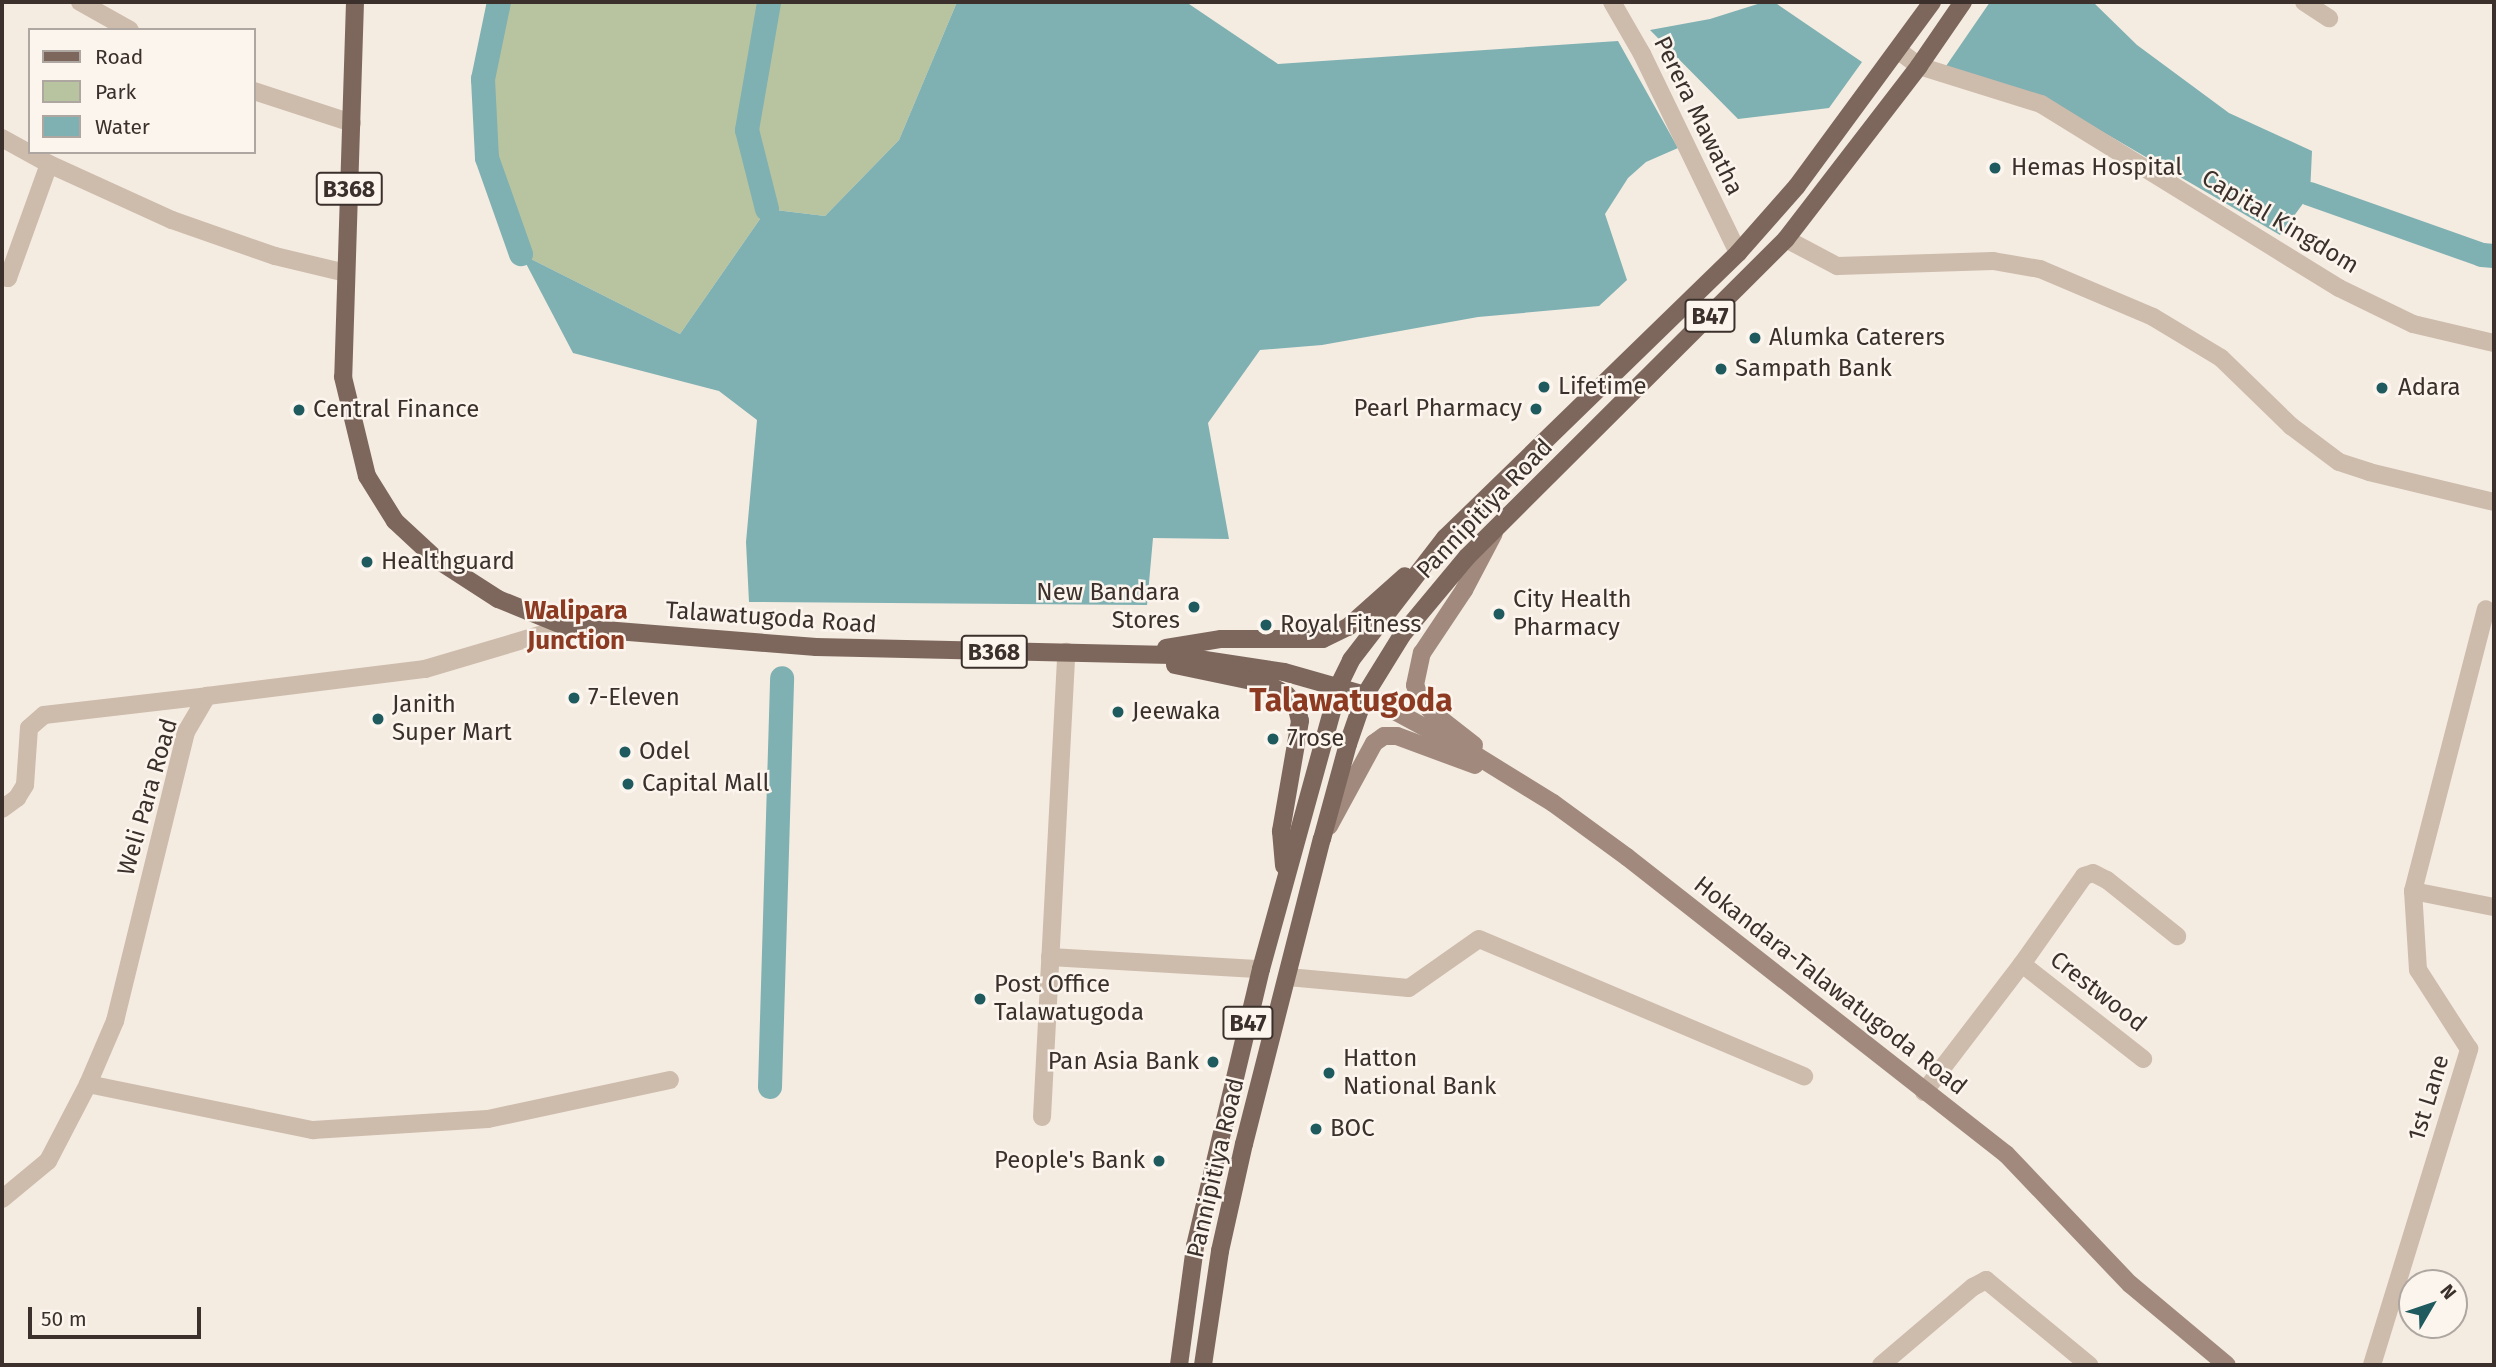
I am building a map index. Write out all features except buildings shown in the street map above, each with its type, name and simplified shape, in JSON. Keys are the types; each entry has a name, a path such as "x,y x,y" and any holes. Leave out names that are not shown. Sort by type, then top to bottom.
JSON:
{"main road":[{"name":"Talawatugoda Road","path":"355,2 343,377 367,476 395,521 436,559 488,592 567,627 816,647 1135,653 1232,662 1339,685 1365,695"},
{"name":"Pannipitiya Road","path":"1179,1365 1195,1246 1261,969 1339,685 1359,646 1445,538 1738,253 1797,186 1899,51 1932,2"},
{"name":"Pannipitiya Road","path":"1203,1365 1220,1251 1322,839 1348,744 1365,695 1402,635 1467,557 1786,239 1919,66 1963,2"},
{"path":"1498,527 1464,590 1422,653 1415,685 1422,701 1433,713 1509,775"},
{"path":"1135,653 1220,639 1323,639 1348,627 1431,556"},
{"path":"1135,653 1211,674 1267,684 1286,694 1296,705 1300,721 1299,737 1281,831 1284,882"},
{"name":"Hokandara-Talawatugoda Road","path":"1365,695 1509,775 1553,803 1627,857 2006,1154 2130,1284 2227,1365"},
{"path":"1322,839 1374,743 1384,736 1397,736 1509,775"}],"street":[{"path":"80,2 126,28"},
{"name":"Perera Mawatha","path":"1612,2 1642,54 1738,253"},
{"path":"2304,2 2329,18"},
{"name":"Capital Kingdom","path":"1899,51 1919,66 2041,104 2339,288 2413,324 2494,343"},
{"path":"256,92 352,123"},
{"path":"2,138 28,152"},
{"path":"31,154 172,220 275,256 346,273"},
{"path":"2,274 8,278 49,164"},
{"path":"1786,239 1837,266 1993,261 2040,269 2153,317 2221,358 2291,426 2339,462 2369,472 2494,502"},
{"name":"1st Lane","path":"2372,1365 2469,1049 2418,970 2413,891 2486,609"},
{"name":"Weli Para Road","path":"2,1199 48,1161 88,1084 115,1021 186,732 207,696 425,669 567,627"},
{"path":"1042,1117 1066,652"},
{"path":"2,808 17,798 25,785 29,729 44,715 207,696"},
{"name":"Crestwood","path":"1924,1092 2022,964 2084,876 2092,873 2108,880 2176,936"},
{"path":"2413,891 2494,907"},
{"path":"1288,977 1409,988 1479,939 1804,1076"},
{"path":"1051,957 1261,969"},
{"name":"Crestwood","path":"2022,964 2143,1059"},
{"path":"88,1084 313,1130 488,1119 670,1080"},
{"path":"1881,1365 1973,1287 1986,1280 2089,1365"}],"green space":[{"path":"499,2 957,2 899,140 825,216 767,209 680,334 521,254 487,158 483,79"}],"water":[{"path":"957,2 1186,2 1278,64 1618,41 1678,148 1646,162 1628,178 1605,214 1627,280 1599,306 1478,317 1322,345 1260,350 1208,423 1229,539 1153,538 1147,605 749,602 746,542 757,420 719,391 573,353 521,254 680,334 767,209 825,216 899,140"},
{"path":"1764,2 1774,2 1862,62 1829,108 1738,119 1650,30 1710,19"},
{"path":"1990,2 2093,2 2137,45 2229,113 2312,151 2310,194 2280,235 2053,103 1944,69"}],"waterway":[{"path":"499,2 483,79 487,158 521,254"},
{"path":"767,209 747,130 769,2"},
{"path":"2310,194 2482,255 2494,256"},
{"path":"770,1087 782,678"}],"place":[{"name":"Hemas Hospital","path":"1995,168"},
{"name":"Alumka Caterers","path":"1755,338"},
{"name":"Sampath Bank","path":"1721,369"},
{"name":"Lifetime","path":"1544,387"},
{"name":"Adara","path":"2382,388"},
{"name":"Pearl Pharmacy","path":"1536,409"},
{"name":"Central Finance","path":"299,410"},
{"name":"Healthguard","path":"367,562"},
{"name":"New Bandara Stores","path":"1194,607"},
{"name":"City Health Pharmacy","path":"1499,614"},
{"name":"Royal Fitness","path":"1266,625"},
{"name":"7-Eleven","path":"574,698"},
{"name":"Jeewaka","path":"1118,712"},
{"name":"Janith Super Mart","path":"378,719"},
{"name":"7rose","path":"1273,739"},
{"name":"Odel","path":"625,752"},
{"name":"Capital Mall","path":"628,784"},
{"name":"Post Office Talawatugoda","path":"980,999"},
{"name":"Pan Asia Bank","path":"1213,1062"},
{"name":"Hatton National Bank","path":"1329,1073"},
{"name":"BOC","path":"1316,1129"},
{"name":"People's Bank","path":"1159,1161"}],"district":[{"name":"Walipara Junction","path":"576,626"},
{"name":"Talawatugoda","path":"1351,700"}]}
